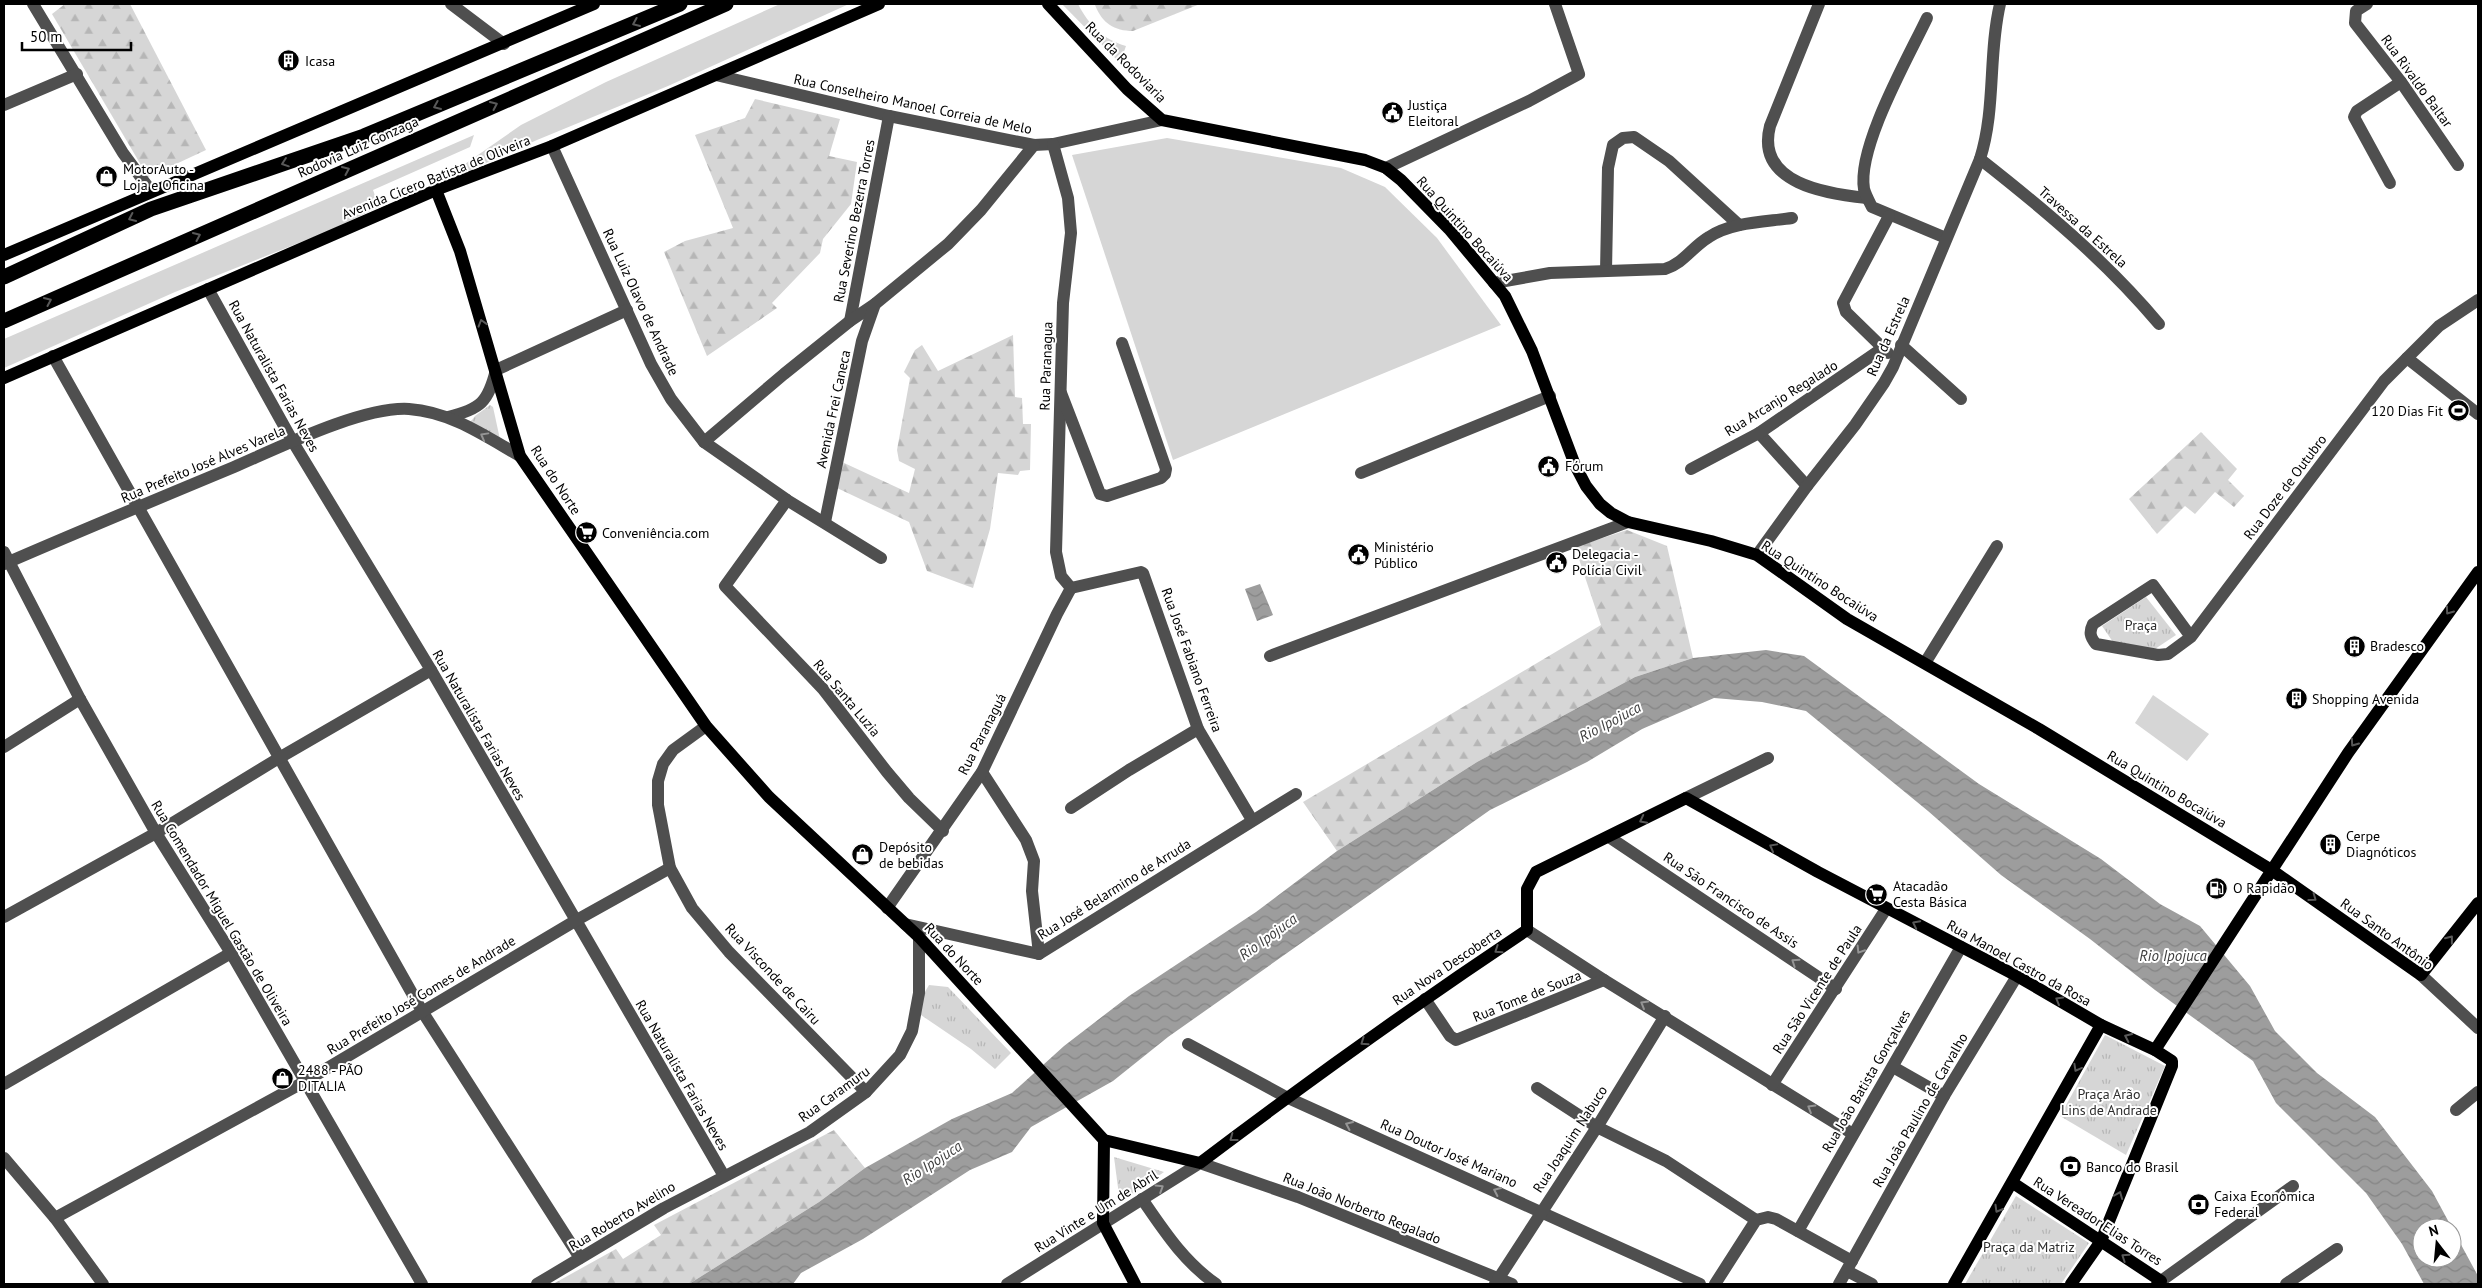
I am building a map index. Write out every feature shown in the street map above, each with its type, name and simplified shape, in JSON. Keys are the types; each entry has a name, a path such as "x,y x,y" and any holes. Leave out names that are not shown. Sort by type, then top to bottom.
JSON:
{"highway":[{"name":"Rodovia Luiz Gonzaga","path":"4,277 151,210 364,136 680,4"},
{"name":"Rodovia Luiz Gonzaga","path":"4,321 726,4"}],"main road":[{"path":"4,256 151,191 504,44 594,4"},
{"name":"Avenida Cicero Batista de Oliveira","path":"4,378 436,190 552,146 879,4"},
{"name":"Rua da Rodoviaria","path":"1048,4 1127,89 1162,120"},
{"name":"Rua Quintino Bocaiúva","path":"1162,120 1365,160 1386,168 1449,229 1494,282 1509,304 1532,351 1586,486 1600,504 1611,513 1628,522 1711,541 1757,555 1847,619 1925,663 2273,871"},
{"name":"Rua do Norte","path":"436,190 460,251 520,456 706,726 769,797 919,937 1104,1140"},
{"path":"2155,1050 2234,932 2348,752 2478,572"},
{"path":"1527,930 1527,889 1536,872 1686,798"},
{"name":"Rua Manoel Castro da Rosa","path":"1686,798 1886,909 2017,976 2101,1025 2155,1050 2171,1060 2172,1066 2101,1241"},
{"name":"Rua Santo Antônio","path":"2273,871 2421,975"},
{"path":"2421,975 2478,903"},
{"name":"Rua Nova Descoberta","path":"1200,1163 1286,1097 1527,930"},
{"path":"1954,1284 2101,1025"},
{"path":"1136,1284 1103,1222 1104,1140 1200,1163"},
{"name":"Rua Vereador Elias Torres","path":"2013,1183 2101,1241 2159,1283"},
{"path":"2072,1284 2101,1241"}],"street":[{"path":"33,4 123,153 151,191"},
{"path":"451,4 504,44"},
{"path":"1386,168 1529,101 1579,74 1555,4"},
{"path":"1819,4 1770,126 1769,148 1774,160 1796,182 1830,194 1867,198"},
{"name":"Rua da Estrela","path":"1757,555 1807,486 1855,425 1884,383 1896,359 1988,136 1991,76 2000,4"},
{"name":"Rua Rivaldo Baltar","path":"2367,4 2354,15 2355,22 2401,82 2458,165"},
{"path":"1927,18 1872,138 1864,176 1867,198 1872,207 1889,216 1946,238"},
{"path":"4,105 77,74"},
{"name":"Rua Conselheiro Manoel Correia de Melo","path":"716,75 889,116 1034,145 1053,144 1162,120"},
{"path":"2390,183 2354,117 2357,111 2401,82"},
{"name":"Rua Severino Bezerra Torres","path":"704,442 850,321 889,116"},
{"path":"1606,271 1608,168 1613,145 1623,138 1634,137 1669,161 1739,225"},
{"name":"Rua Paranagua","path":"1053,144 1068,198 1071,233 1063,303 1056,552 1061,576 1071,588"},
{"path":"850,321 875,304 964,228 1034,145"},
{"name":"Rua Luiz Olavo de Andrade","path":"552,146 651,364 671,399 704,442 787,500 881,558"},
{"name":"Travessa da Estrela","path":"1980,159 2048,212 2110,268 2159,324"},
{"path":"1889,216 1843,303 1846,312 1896,359"},
{"path":"1494,282 1550,273 1645,271 1672,267 1682,261 1709,237 1739,225 1792,218"},
{"name":"Rua Naturalista Farias Neves","path":"208,289 293,442 431,670 724,1176"},
{"name":"Rua Doze de Outubro","path":"2191,637 2152,585 2093,624 2090,631 2090,638 2096,644 2158,654 2168,654 2191,637 2384,381 2439,326 2478,300"},
{"name":"Avenida Frei Caneca","path":"825,522 862,341 875,304"},
{"path":"448,417 464,413 484,399 490,393 496,370 627,310"},
{"path":"1060,391 1100,494 1107,496 1161,478 1165,474 1166,469 1122,343"},
{"path":"1901,345 1960,399"},
{"name":"Rua Arcanjo Regalado","path":"1691,469 1759,433 1883,348"},
{"path":"53,356 422,1012 580,1258"},
{"path":"2407,358 2478,414"},
{"path":"1361,473 1550,396"},
{"name":"Rua Prefeito José Alves Varela","path":"6,560 137,508 293,442 363,416 386,411 408,409 448,417 520,456"},
{"path":"1759,433 1807,486"},
{"name":"Rua Santa Luzia","path":"787,500 725,586 823,689 887,772 909,798 943,831"},
{"path":"1270,656 1628,522"},
{"path":"1925,663 1997,546"},
{"name":"Rua Comendador Miguel Gastão de Oliveira","path":"6,560 80,699 156,833 231,954 422,1284"},
{"name":"Rua José Fabiano Ferreira","path":"1071,588 1141,572 1144,573 1198,730 1252,820"},
{"name":"Rua Paranaguá","path":"887,908 943,831 982,772 1044,644 1056,614 1071,588"},
{"path":"4,917 156,833 279,758 431,670"},
{"path":"4,746 80,699"},
{"path":"670,868 658,805 658,781 663,764 673,750 706,726"},
{"path":"1071,808 1129,770 1198,730"},
{"path":"1686,798 1768,758"},
{"path":"982,772 1026,840 1034,862 1032,891 1038,954"},
{"name":"Rua José Belarmino de Arruda","path":"905,924 1038,954 1296,794"},
{"name":"Rua São Francisco de Assis","path":"1609,837 1836,989"},
{"name":"Rua Prefeito José Gomes de Andrade","path":"55,1218 304,1082 575,921 670,868"},
{"name":"Rua Visconde de Cairu","path":"670,868 692,908 729,952 866,1092"},
{"name":"Rua São Vicente de Paula","path":"1772,1085 1836,989 1886,909"},
{"path":"1527,930 1604,980 1853,1134"},
{"name":"Rua Caramuru","path":"724,1176 810,1132 866,1092 900,1055 912,1031 919,993 919,937"},
{"name":"Rua João Batista Gonçalves","path":"1798,1232 1961,947"},
{"path":"4,1084 231,954"},
{"name":"Rua Santo Antônio","path":"2421,975 2478,1028"},
{"name":"Rua João Paulino de Carvalho","path":"1839,1284 1944,1096 2017,976"},
{"name":"Rua Tome de Souza","path":"1425,999 1453,1039 1461,1039 1604,980"},
{"name":"Rua Joaquim Nabuco","path":"1497,1281 1541,1211 1598,1127 1665,1016"},
{"name":"Rua Doutor José Mariano","path":"1188,1044 1286,1097 1700,1284"},
{"path":"1893,1067 1944,1096"},
{"path":"1537,1088 1598,1127 1666,1161 1756,1220 1776,1219 1849,1266 1872,1284"},
{"path":"2456,1110 2478,1092"},
{"path":"4,1158 55,1218 103,1284"},
{"name":"Rua Vinte e Um de Abril","path":"1015,1282 1103,1222 1200,1163"},
{"name":"Rua João Norberto Regalado","path":"1200,1163 1298,1197 1497,1281 1512,1284"},
{"name":"Rua Roberto Avelino","path":"537,1284 664,1208 724,1176"},
{"path":"2159,1283 2293,1186"},
{"path":"1142,1199 1179,1252 1216,1284"},
{"path":"1715,1284 1756,1220"},
{"path":"2286,1284 2337,1249"}],"green space":[{"path":"65,4 130,4 206,150 148,177 52,14"},
{"path":"780,4 849,4 668,86 537,140 457,176 452,173 521,125 606,82"},
{"path":"1062,4 1078,4 1098,30 1111,40 1126,46 1120,63"},
{"path":"1200,4 1133,31 1126,31 1114,28 1101,17 1095,5"},
{"path":"755,99 840,119 829,156 857,162 851,204 823,239 820,253 772,303 777,308 707,356 664,252 685,241 733,228 695,135 745,118"},
{"path":"474,135 470,147 373,190 379,207 324,233 175,292 4,368 4,339"},
{"path":"1167,138 1341,168 1385,187 1437,238 1501,325 1173,460 1072,155"},
{"path":"1013,335 1015,397 1022,398 1023,424 1031,424 1030,470 1020,471 1018,475 998,473 990,529 973,588 927,571 909,522 837,488 842,462 909,493 915,469 899,461 897,450 910,378 904,372 915,350 922,345 938,371"},
{"path":"490,405 493,407 501,444 469,424 475,416"},
{"path":"2201,432 2237,469 2228,480 2244,496 2234,507 2215,492 2195,514 2185,506 2157,534 2129,499"},
{"path":"1627,530 1667,546 1693,658 1635,677 1477,762 1337,851 1303,802 1601,625 1575,547"},
{"name":"Praça","path":"2146,597 2176,635 2155,649 2113,642 2102,626"},
{"path":"2153,695 2209,734 2187,761 2135,723"},
{"path":"929,985 948,987 1011,1053 995,1069 971,1049 918,1013 919,1002"},
{"name":"Praça Arão Lins de Andrade","path":"2105,1035 2165,1066 2126,1155 2060,1116"},
{"path":"834,1130 865,1168 819,1202 689,1284 553,1284 616,1249 623,1259 661,1235 654,1225"},
{"path":"1114,1157 1164,1172 1120,1203"},
{"name":"Praça da Matriz","path":"2016,1196 2089,1243 2061,1284 1965,1284"}],"water":[{"path":"1260,584 1273,615 1257,621 1245,589"},
{"name":"Rio Ipojuca","path":"1766,650 1804,656 1979,784 2101,859 2160,904 2200,926 2250,986 2275,1031 2317,1073 2375,1117 2432,1191 2447,1218 2412,1218 2412,1262 2402,1244 2366,1193 2276,1103 2253,1061 2001,875 1928,811 1806,711 1762,702 1714,698 1642,729 1587,762 1490,810 1168,1037 1113,1081 1031,1127 1012,1152 970,1170 863,1239 801,1273 793,1284 689,1284 819,1202 865,1168 952,1119 1012,1093 1064,1046 1129,996 1256,912 1337,851 1477,762 1635,677 1693,658"},
{"name":"Rio Ipojuca","path":"2462,1246 2478,1276 2478,1284 2424,1284 2415,1268 2462,1268"}],"place":[{"name":"Icasa","path":"289,61"},
{"name":"Justiça Eleitoral","path":"1392,113"},
{"name":"MotorAuto - Loja e Oficina","path":"107,177"},
{"name":"120 Dias Fit","path":"2459,411"},
{"name":"Fórum","path":"1549,466"},
{"name":"Conveniência.com","path":"586,533"},
{"name":"Ministério Público","path":"1358,555"},
{"name":"Delegacia - Polícia Civil","path":"1556,562"},
{"name":"Bradesco","path":"2354,646"},
{"name":"Shopping Avenida","path":"2296,699"},
{"name":"Cerpe Diagnóticos","path":"2330,844"},
{"name":"Depósito de bebidas","path":"863,855"},
{"name":"O Rapidão","path":"2217,888"},
{"name":"Atacadão Cesta Básica","path":"1877,894"},
{"name":"2488 - PÃO DITALIA","path":"282,1078"},
{"name":"Banco do Brasil","path":"2070,1167"},
{"name":"Caixa Econômica Federal","path":"2198,1204"}]}
